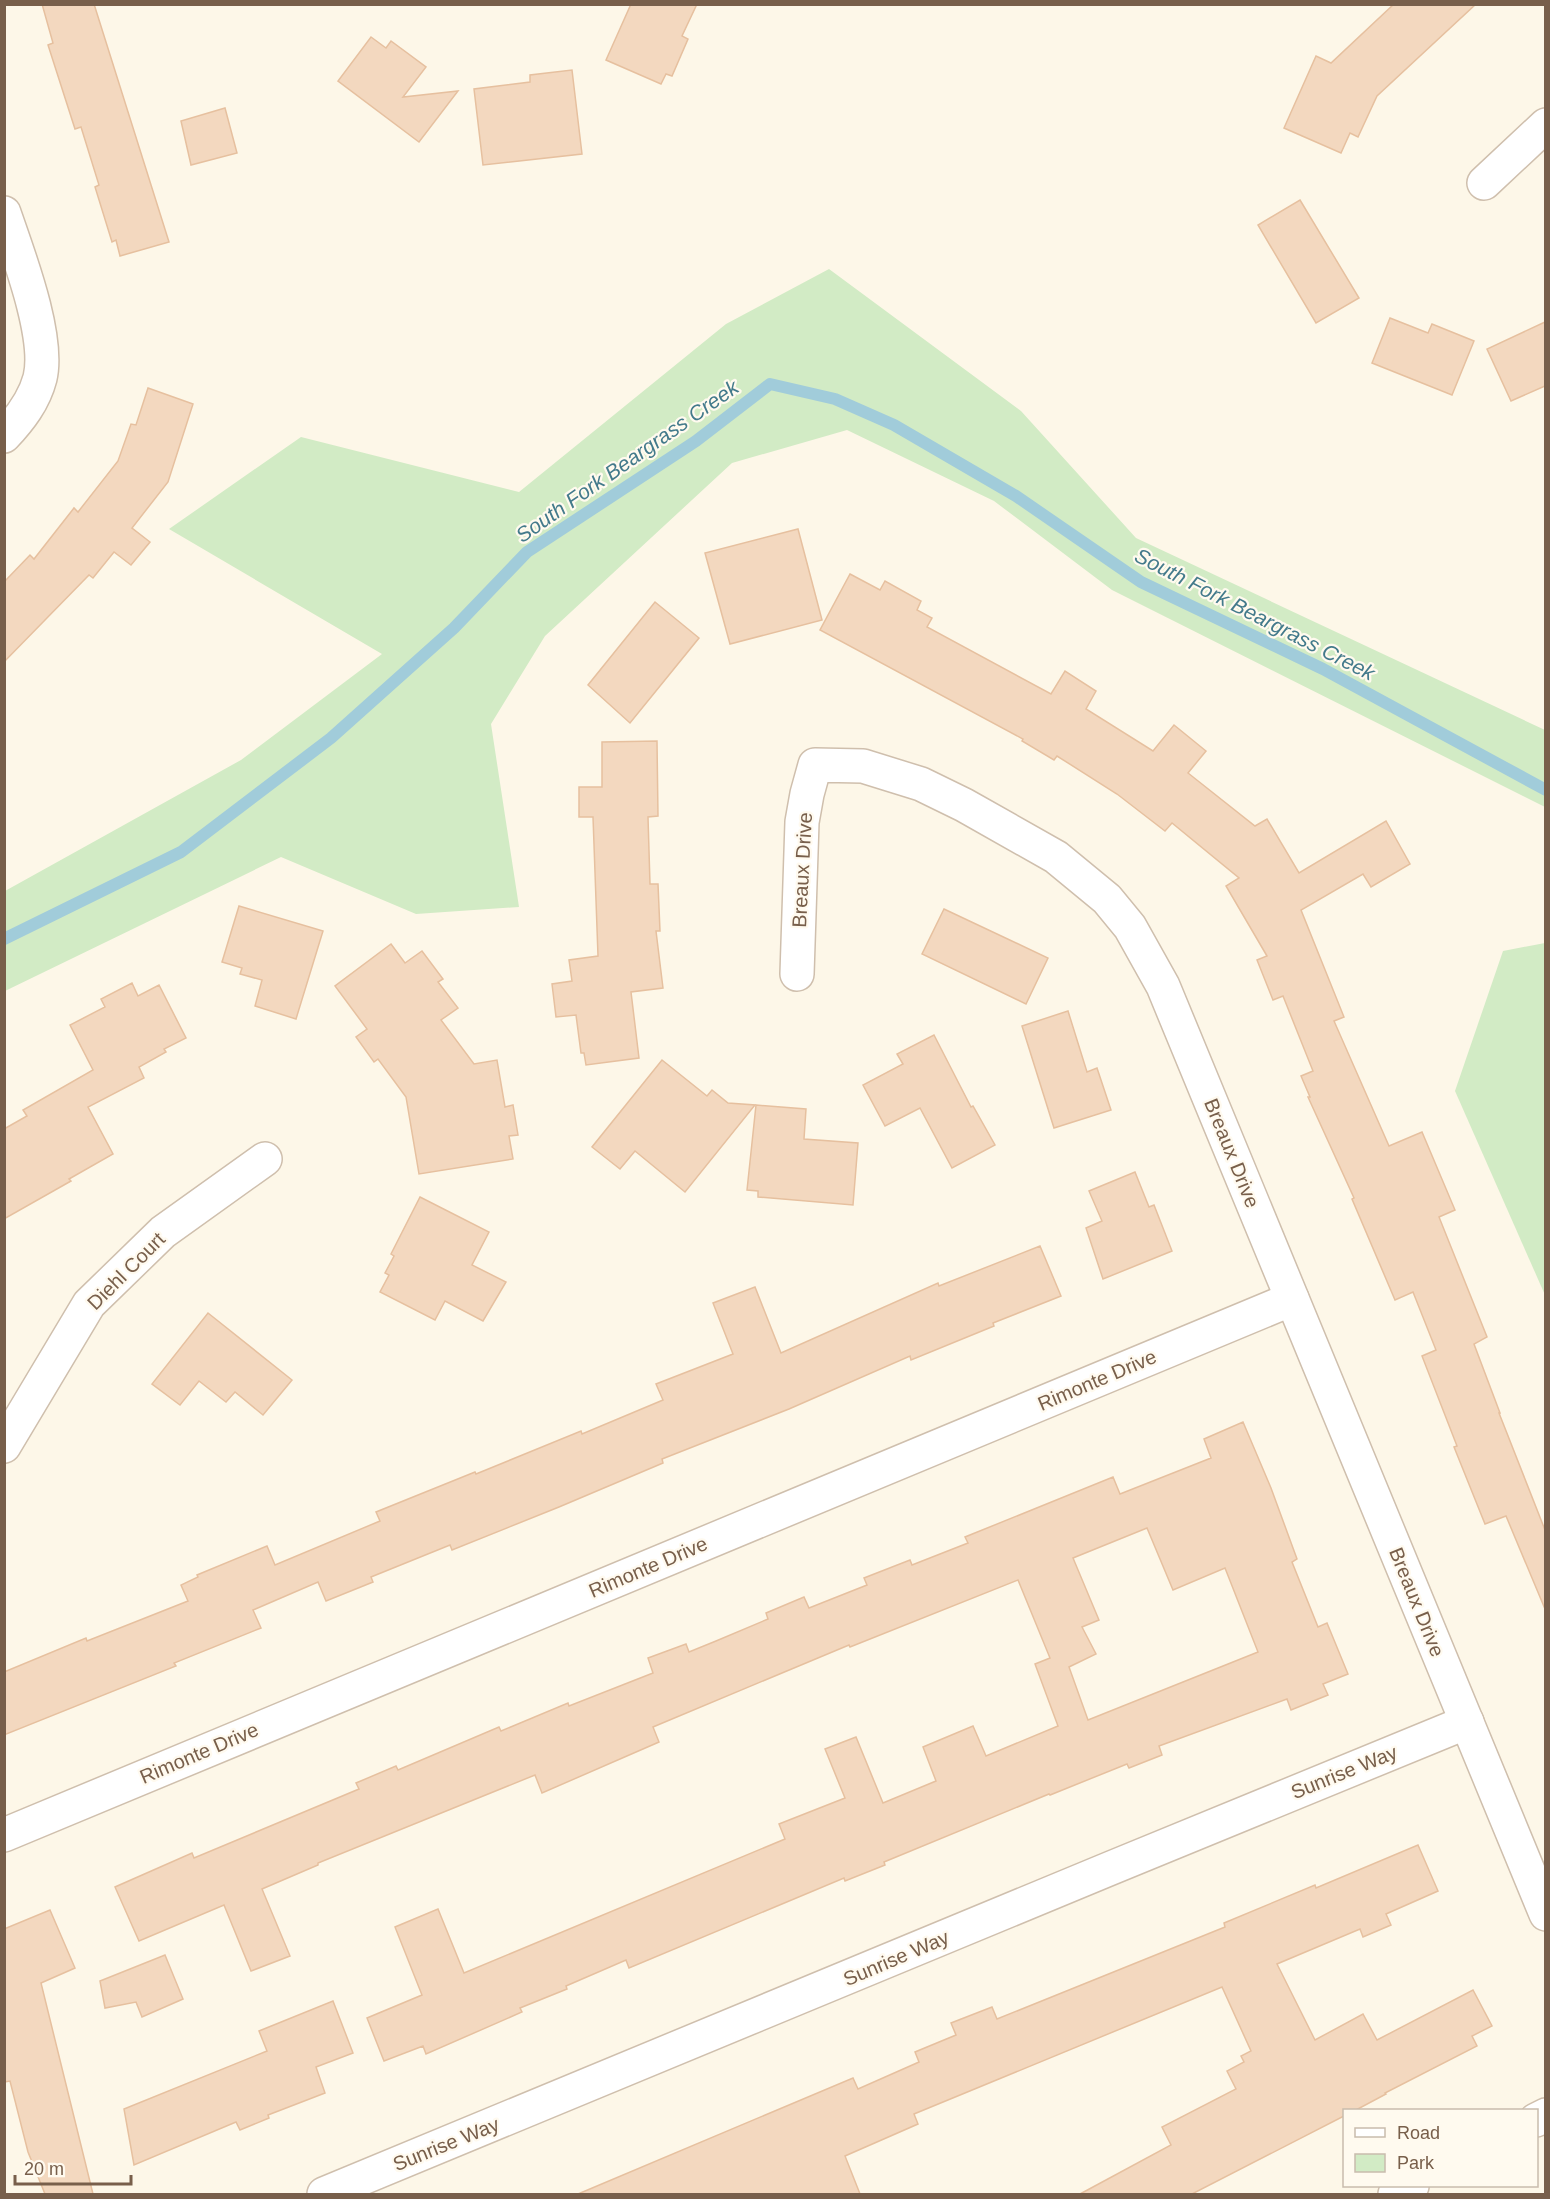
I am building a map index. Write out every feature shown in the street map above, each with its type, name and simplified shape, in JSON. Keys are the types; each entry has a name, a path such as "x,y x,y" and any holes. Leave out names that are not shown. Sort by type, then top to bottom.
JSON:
{"street":[{"path":"1484,183 1545,125"},
{"path":"4,213 38,328 42,354 40,377 32,398 20,418 4,436"},
{"name":"Breaux Drive","path":"797,974 802,822 815,765 863,766 921,784 964,805 1056,856 1107,899 1130,927 1163,986 1545,1914"},
{"name":"Diehl Court","path":"4,1446 89,1304 163,1232 265,1159"},
{"name":"Rimonte Drive","path":"4,1835 1292,1299"},
{"name":"Sunrise Way","path":"324,2194 1467,1722"},
{"path":"1395,2194 1410,2187"}],"green space":[{"path":"829,269 1021,411 1136,538 1545,730 1545,807 1112,590 994,501 847,430 732,463 545,636 491,724 519,907 416,914 281,857 5,991 5,891 241,760 382,654 169,529 301,437 519,492 726,324"},
{"path":"1546,943 1545,1295 1455,1091 1503,951"}],"building":[{"path":"42,4 94,4 169,242 120,256 116,240 112,242 95,187 99,185 81,127 75,129 48,45 53,43"},
{"path":"631,4 697,4 682,36 688,39 672,76 666,74 661,84 606,60"},
{"path":"1394,4 1476,4 1377,96 1358,137 1350,133 1341,153 1284,128 1316,56 1331,63"},
{"path":"371,37 386,48 391,41 426,67 403,97 458,91 419,142 338,81"},
{"path":"572,70 582,154 483,165 474,89 530,82 530,75"},
{"path":"225,108 237,153 191,165 181,121"},
{"path":"1300,200 1359,298 1316,323 1258,225"},
{"path":"1390,318 1428,333 1432,324 1474,341 1452,395 1372,363"},
{"path":"1545,322 1545,386 1511,401 1487,349"},
{"path":"148,388 193,404 168,482 132,528 150,542 131,565 114,552 93,578 89,575 4,662 4,582 30,555 34,559 74,508 78,512 118,461 131,424 136,425"},
{"path":"798,529 822,620 730,644 705,553"},
{"path":"850,574 880,590 885,581 921,601 917,610 932,618 927,627 1051,694 1065,671 1096,691 1086,709 1153,751 1174,725 1206,751 1188,773 1255,826 1267,819 1299,873 1386,821 1410,864 1371,887 1363,874 1301,910 1344,1017 1334,1021 1389,1146 1422,1132 1455,1210 1439,1217 1487,1337 1474,1344 1545,1530 1545,1609 1506,1516 1485,1524 1454,1447 1457,1446 1422,1356 1436,1350 1413,1292 1395,1300 1352,1199 1354,1198 1308,1097 1310,1097 1301,1076 1313,1071 1283,996 1273,1000 1257,960 1267,956 1226,886 1239,878 1172,823 1165,831 1117,794 1057,756 1054,760 1022,741 1023,739 820,630"},
{"path":"655,602 699,638 630,723 588,685"},
{"path":"657,741 658,816 648,817 650,884 658,884 660,931 656,931 663,988 631,992 639,1058 586,1065 584,1053 581,1053 576,1015 556,1017 552,984 572,981 569,960 598,956 593,817 579,817 579,787 602,787 602,742"},
{"path":"239,906 323,931 296,1019 255,1006 262,980 240,974 242,968 222,962"},
{"path":"944,909 1048,958 1026,1004 922,954"},
{"path":"391,944 405,963 422,951 443,979 438,982 458,1008 441,1020 474,1064 497,1060 505,1107 513,1105 518,1135 509,1136 513,1159 419,1174 406,1097 378,1059 374,1062 356,1037 367,1029 335,986"},
{"path":"132,983 138,996 159,985 186,1038 164,1049 166,1052 139,1067 144,1078 88,1107 113,1154 4,1219 4,1129 27,1116 23,1110 93,1070 70,1025 105,1007 101,999"},
{"path":"1068,1011 1087,1072 1097,1068 1111,1110 1054,1128 1022,1026"},
{"path":"934,1035 971,1107 973,1106 995,1145 952,1168 920,1108 885,1126 863,1085 903,1064 897,1054"},
{"path":"662,1060 707,1096 712,1090 728,1103 755,1105 685,1192 635,1151 620,1169 592,1147"},
{"path":"756,1105 806,1109 804,1139 858,1143 853,1205 758,1197 758,1191 747,1190"},
{"path":"1135,1172 1149,1207 1154,1205 1172,1251 1103,1279 1086,1228 1102,1221 1089,1191"},
{"path":"420,1197 489,1232 472,1265 506,1282 483,1321 445,1301 435,1320 380,1292 389,1275 385,1273 394,1256 391,1254"},
{"path":"1040,1246 1061,1296 993,1323 994,1326 911,1360 910,1356 789,1409 662,1459 663,1463 559,1507 452,1550 450,1545 371,1577 373,1582 326,1601 318,1582 253,1610 261,1628 174,1663 176,1666 4,1735 4,1672 86,1638 87,1641 188,1601 181,1585 198,1577 197,1575 267,1546 275,1565 380,1521 376,1512 581,1431 582,1434 663,1400 656,1384 733,1354 713,1303 755,1287 781,1353 938,1283 939,1286"},
{"path":"208,1313 292,1380 263,1415 235,1392 226,1402 199,1381 180,1405 152,1384"},
{"path":"1243,1422 1271,1488 1297,1559 1292,1562 1318,1627 1327,1623 1348,1674 1323,1684 1328,1695 1291,1710 1287,1699 1159,1746 1162,1755 1129,1768 1127,1764 1049,1794 884,1862 885,1865 845,1881 844,1878 629,1968 626,1960 566,1986 567,1989 520,2008 522,2012 426,2054 423,2046 384,2061 367,2018 422,1995 395,1927 438,1909 464,1973 785,1839 779,1824 845,1798 825,1749 856,1737 883,1803 936,1781 923,1747 973,1726 986,1756 1058,1726 1035,1664 1050,1658 1018,1580 850,1647 849,1645 653,1727 659,1742 542,1793 535,1775 318,1863 318,1865 262,1889 290,1956 251,1971 224,1905 139,1941 115,1887 192,1853 194,1858 359,1789 356,1783 396,1766 398,1770 499,1727 501,1731 568,1703 569,1706 653,1673 648,1658 686,1644 689,1652 768,1619 766,1613 804,1597 809,1608 867,1585 864,1578 910,1560 912,1565 968,1543 965,1537 1113,1477 1120,1494 1211,1458 1204,1439","holes":["1147,1528 1173,1590 1225,1568 1258,1652 1088,1720 1069,1667 1096,1654 1082,1627 1099,1620 1073,1558"]},
{"path":"1418,1845 1438,1891 1386,1914 1391,1925 1363,1937 1360,1929 1277,1964 1315,2040 1363,2014 1377,2040 1473,1990 1492,2026 1472,2036 1477,2046 1358,2109 1343,2109 1343,2117 1192,2194 1080,2194 1171,2145 1162,2127 1236,2089 1227,2071 1244,2062 1241,2056 1251,2051 1222,1987 914,2114 918,2124 845,2156 860,2194 578,2194 853,2078 858,2089 919,2062 915,2052 956,2035 951,2023 992,2007 997,2019 1225,1927 1224,1923 1315,1885 1316,1888"},
{"path":"50,1910 75,1968 41,1983 93,2194 45,2194 28,2152 10,2081 4,2082 4,1929"},
{"path":"165,1955 183,1999 142,2017 136,2002 105,2008 100,1981"},
{"path":"333,2001 353,2053 316,2067 325,2093 268,2115 269,2118 240,2130 236,2122 134,2165 124,2109 267,2051 259,2031"}],"waterway":[{"name":"South Fork Beargrass Creek","path":"4,939 181,852 331,738 454,628 527,552 696,441 770,384 835,399 894,425 1016,496 1141,582 1323,669 1546,790"}]}
